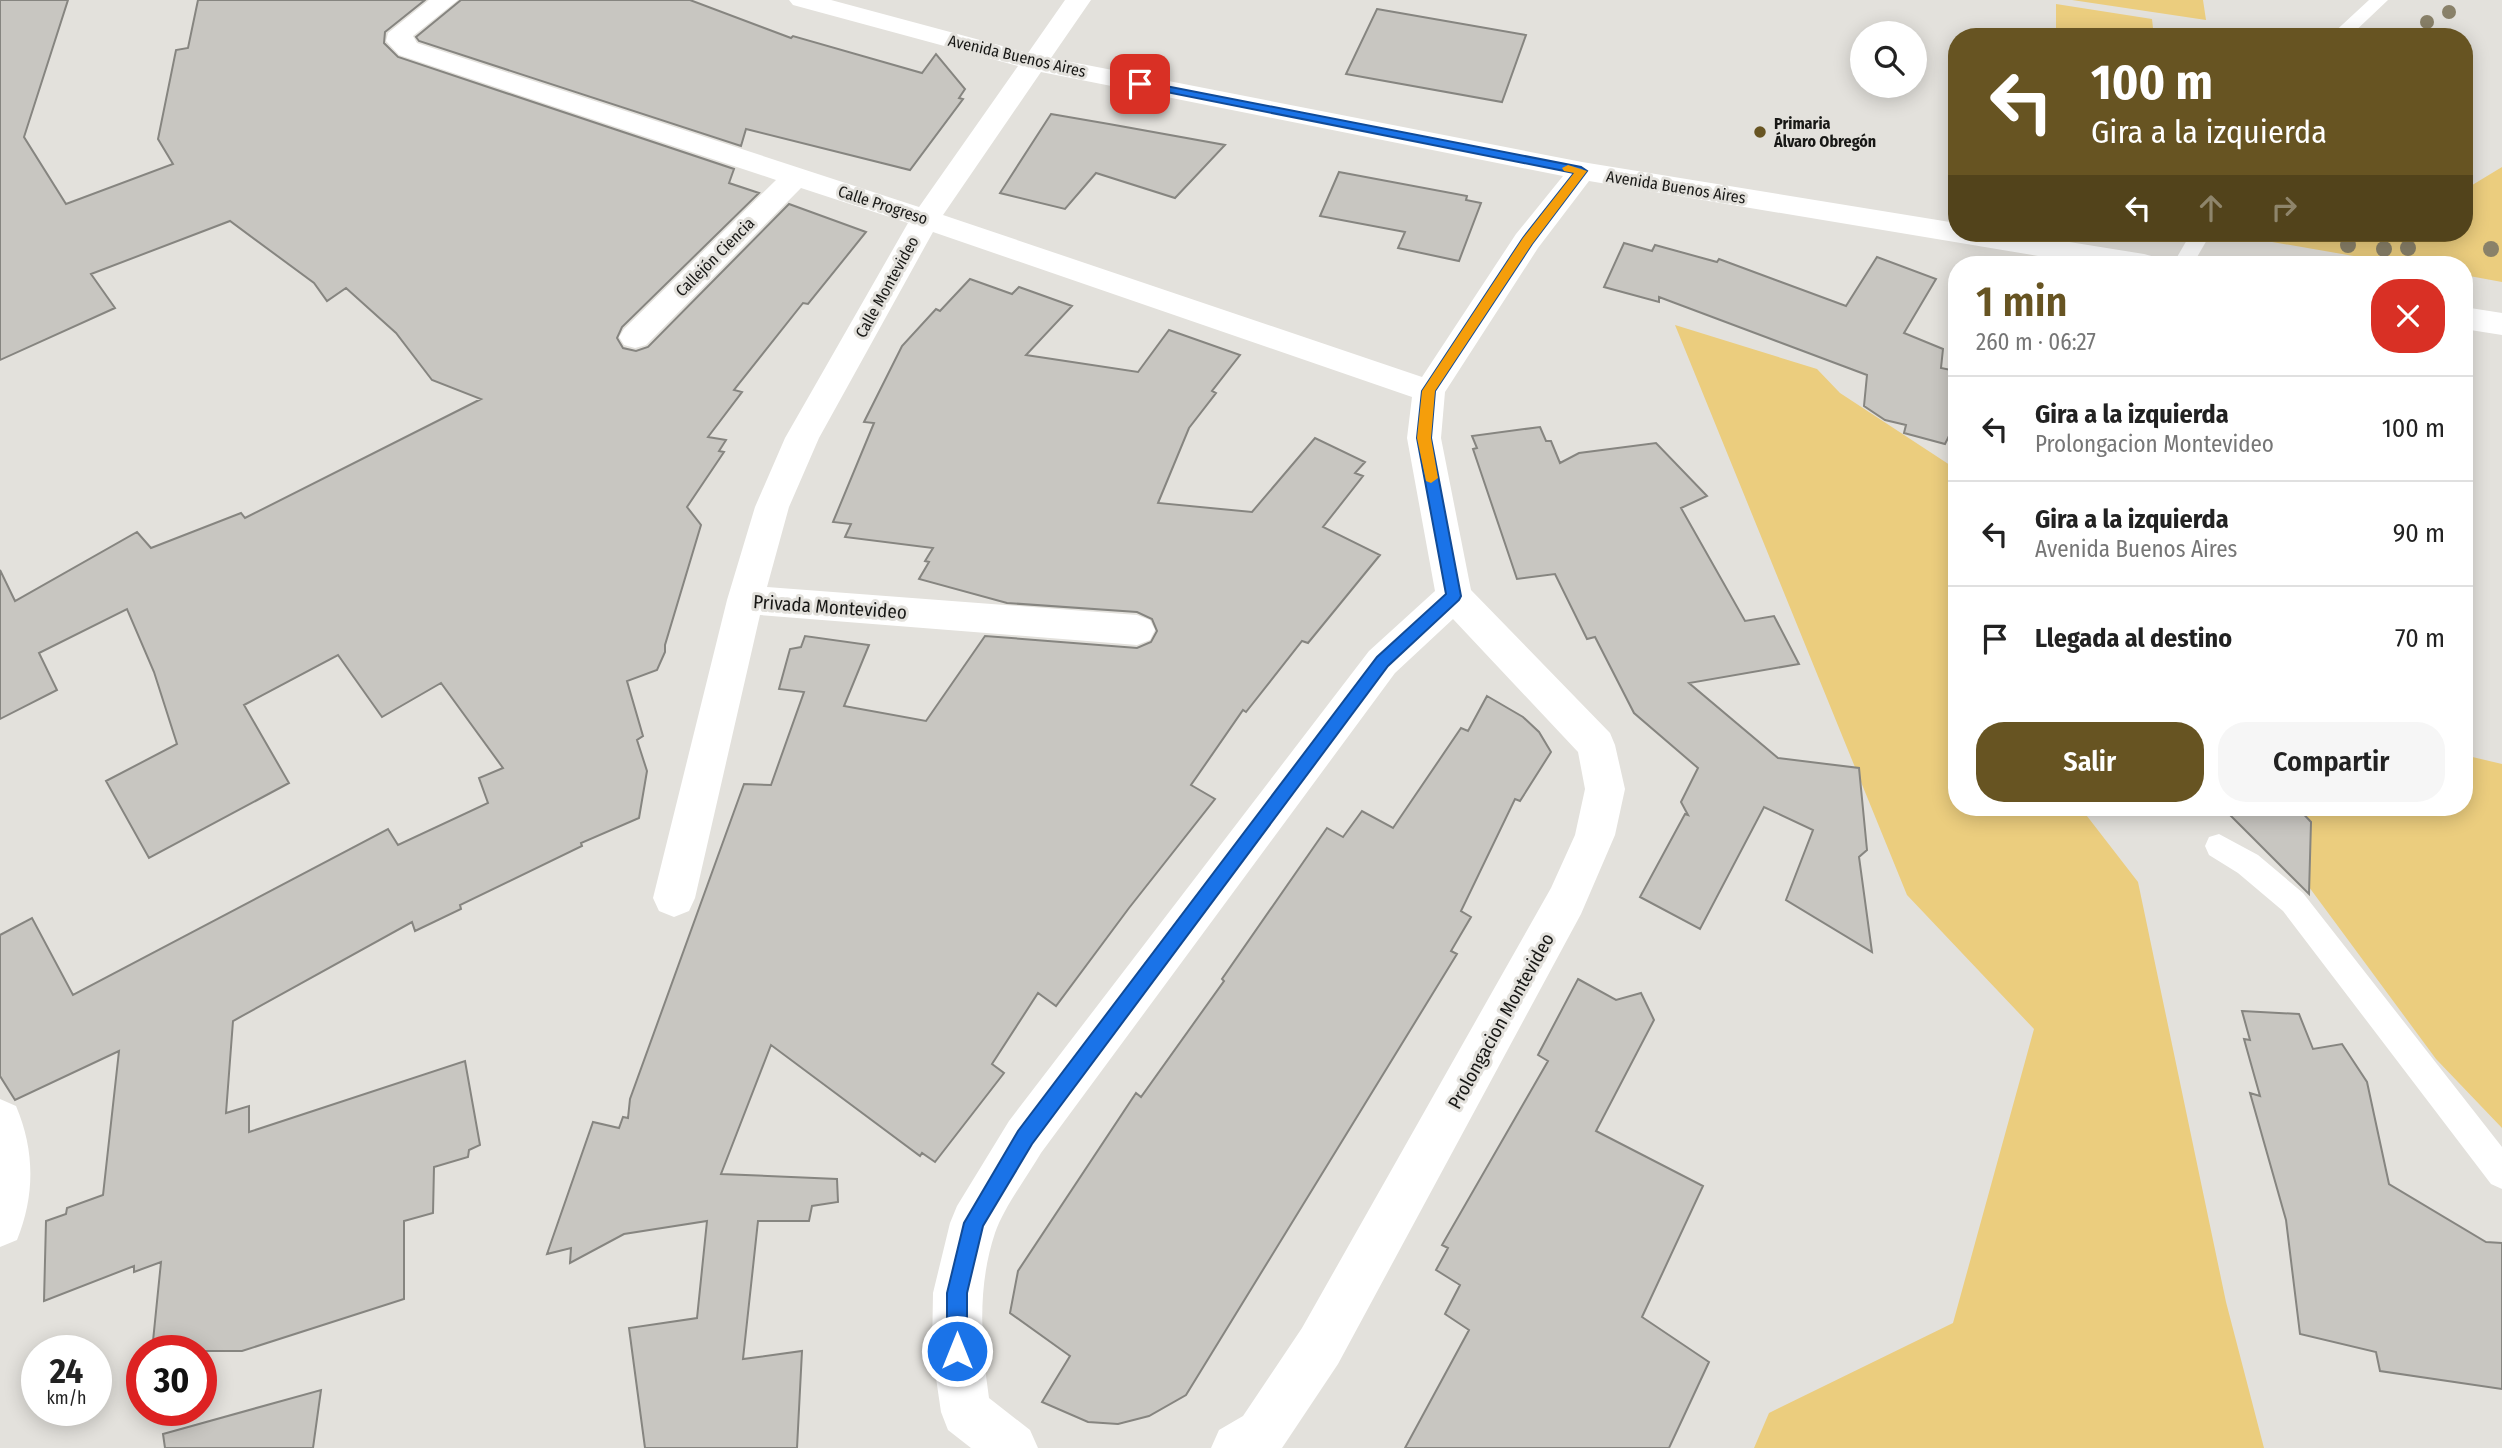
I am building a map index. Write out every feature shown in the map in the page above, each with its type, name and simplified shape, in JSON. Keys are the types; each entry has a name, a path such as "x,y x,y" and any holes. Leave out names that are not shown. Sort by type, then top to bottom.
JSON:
{"street":[{"name":"Calle Progreso","path":"444,0 401,33 399,41 408,50 925,219 1429,391"},
{"name":"Avenida Buenos Aires","path":"802,0 1033,62 1581,171 1948,232"},
{"name":"Calle Montevideo","path":"745,600 772,506 802,438 925,219 1079,0"},
{"path":"1012,1448 966,1412 957,1351 957,1293 974,1223 1025,1137 1382,662 1454,596 1424,438 1429,391 1527,241 1581,171"},
{"name":"Callejón Ciencia","path":"635,337 795,177"},
{"name":"Avenida Buenos Aires","path":"2011,242 2096,256"},
{"path":"2473,319 2502,324"},
{"name":"Prolongacion Montevideo","path":"1237,1448 1261,1434 1320,1346 1566,901 1595,835 1605,789 1596,745 1454,596"},
{"name":"Privada Montevideo","path":"674,898 745,600 1137,630"},
{"path":"0,1122 8,1140 5,1210 0,1223"}],"lane":[{"path":"2348,28 2379,0"},
{"path":"2219,846 2248,864 2293,902 2502,1173"}],"shaded area":[{"path":"2072,0 2203,0 2206,20"},
{"path":"2056,4 2152,19 2153,28 2056,28"},
{"path":"2502,167 2502,282 2473,277 2473,256 2354,256 2272,242 2473,242 2473,185"},
{"path":"1675,325 1817,369 1840,393 1948,464 1948,816 2087,816 2138,882 2226,1302 2264,1448 1754,1448 1769,1413 1953,1323 2034,1029 1907,895"},
{"path":"2473,757 2502,764 2502,1128 2436,1059 2309,887 2306,816 2473,816"}],"building":[{"path":"0,0 68,0 24,137 66,204 173,164 158,139 176,50 188,48 198,0 425,0 385,32 384,43 398,57 734,169 729,183 759,193 622,327 617,338 623,348 636,351 648,347 789,204 866,232 808,304 803,303 734,390 742,392 708,437 726,440 719,451 724,452 687,507 701,525 665,652 657,670 627,681 643,736 637,740 647,771 639,818 581,843 582,846 460,905 461,909 415,931 412,922 233,1021 226,1113 249,1106 249,1132 465,1061 480,1145 469,1150 468,1157 434,1167 433,1213 404,1221 404,1299 242,1351 217,1351 217,1335 154,1335 161,1262 134,1272 134,1266 44,1301 46,1221 66,1214 67,1208 103,1195 119,1051 15,1100 0,1076 0,935 32,918 73,995 388,829 398,845 488,803 479,778 503,768 441,683 382,717 338,655 244,705 289,783 149,858 106,781 177,744 154,672 127,609 39,653 57,690 0,719 0,570 15,601 137,532 151,548 241,513 245,518 481,399 432,380 396,333 346,288 327,301 314,283 230,221 91,274 115,308 0,360"},
{"path":"461,0 690,0 791,38 793,36 922,73 936,54 965,89 959,98 963,99 910,170 746,129 741,146 419,41 416,37"},
{"path":"1377,9 1526,35 1502,102 1346,74"},
{"path":"1051,114 1225,145 1175,198 1096,173 1065,209 1000,193"},
{"path":"1339,172 1467,196 1466,200 1481,203 1459,261 1398,248 1405,232 1320,216"},
{"path":"1624,243 1652,251 1655,245 1717,262 1719,259 1846,306 1877,257 1936,279 1904,333 1943,349 1941,368 1948,369 1948,438 1945,444 1904,433 1906,425 1885,420 1864,406 1867,375 1659,297 1659,302 1604,287"},
{"path":"970,279 1012,294 1019,287 1072,306 1026,355 1138,372 1169,330 1240,355 1212,391 1216,393 1189,428 1158,503 1252,512 1315,438 1365,462 1355,473 1363,476 1323,527 1380,555 1308,643 1302,641 1246,712 1243,710 1191,785 1215,799 1056,1006 1038,993 992,1064 1004,1073 935,1162 922,1153 920,1156 771,1045 721,1174 837,1179 838,1202 812,1206 809,1221 758,1221 743,1359 802,1351 797,1448 645,1448 629,1328 697,1318 707,1221 624,1234 570,1263 571,1248 547,1254 593,1122 619,1128 623,1117 628,1118 630,1099 744,784 771,785 804,692 779,689 790,649 801,647 805,636 869,645 844,706 926,721 985,636 1137,648 1151,642 1157,631 1152,619 1137,612 1007,603 919,579 929,562 925,561 933,548 845,537 851,524 833,522 874,423 864,422 902,346 936,309 940,311"},
{"path":"1540,427 1546,441 1551,441 1560,463 1579,453 1656,443 1707,496 1681,508 1745,621 1774,616 1799,664 1689,683 1778,758 1859,768 1867,850 1859,857 1872,952 1786,900 1813,830 1764,807 1700,929 1640,897 1685,814 1688,815 1681,802 1698,768 1634,713 1595,637 1587,639 1555,574 1517,579 1473,449 1477,448 1472,436"},
{"path":"1487,696 1523,717 1539,732 1551,752 1520,801 1515,799 1461,911 1471,917 1451,951 1457,954 1186,1395 1149,1416 1118,1424 1088,1422 1042,1402 1070,1356 1010,1313 1018,1271 1136,1093 1141,1097 1224,981 1222,979 1327,828 1343,837 1362,811 1393,828 1461,728 1468,731"},
{"path":"2231,816 2305,816 2311,822 2309,894"},
{"path":"1578,979 1616,1000 1641,993 1654,1020 1596,1131 1703,1186 1642,1317 1709,1362 1669,1448 1405,1448 1469,1330 1445,1314 1460,1285 1436,1270 1448,1248 1442,1245 1548,1061 1538,1055"},
{"path":"2242,1011 2299,1014 2313,1049 2342,1044 2367,1082 2389,1184 2486,1242 2502,1243 2502,1389 2380,1371 2376,1352 2300,1334 2286,1220 2250,1093 2260,1096 2244,1039 2250,1040"},
{"path":"321,1390 313,1448 165,1448 163,1434 192,1426 217,1426 217,1419"}],"slow traffic":[{"path":"1431,478 1424,438 1429,391 1527,241 1581,171 1568,168"}],"place":[{"name":"Primaria Álvaro Obregón","path":"1760,132"}],"route":[{"path":"957,1351 957,1293 974,1223 1025,1137 1382,662 1454,596 1424,438 1429,391 1527,241 1581,171 1140,84"}]}
